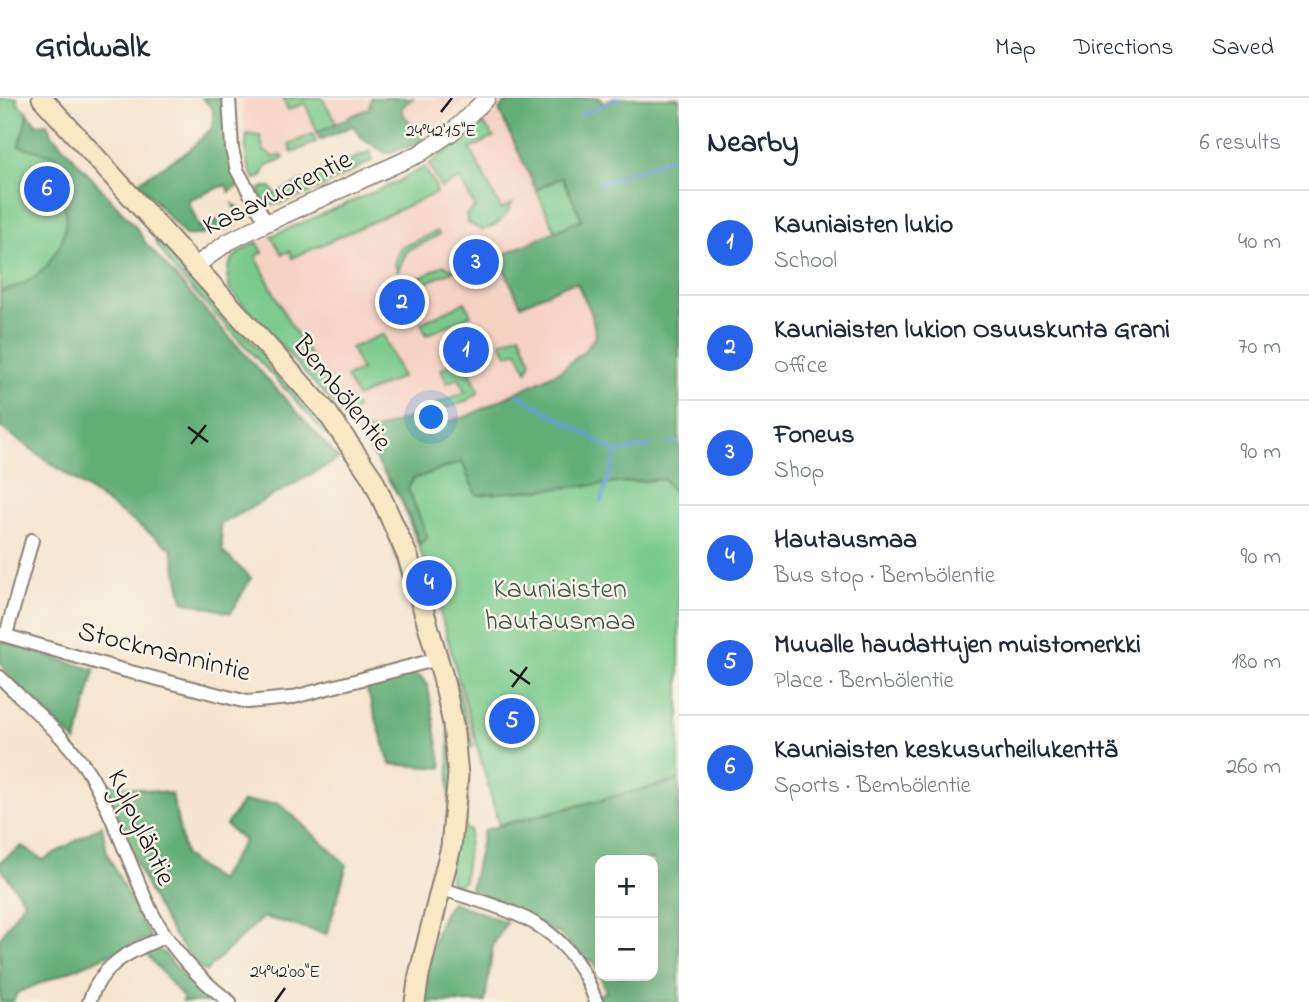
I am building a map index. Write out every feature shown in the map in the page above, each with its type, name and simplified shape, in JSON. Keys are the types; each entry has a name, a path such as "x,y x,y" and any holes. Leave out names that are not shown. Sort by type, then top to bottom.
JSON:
{"main road":[{"name":"Bembölentie","path":"42,98 326,411 373,479 408,557 438,659 453,724 458,775 451,847 419,975 415,1002"}],"street":[{"path":"229,98 232,149 237,170 266,222"},
{"name":"Kasavuorentie","path":"194,267 228,242 266,222 419,155 452,132 487,98"},
{"path":"3,635 32,540"},
{"name":"Stockmannintie","path":"3,635 247,702 290,698 438,659"},
{"name":"Kylpyläntie","path":"0,677 55,731 96,785 151,911 166,936 186,962 230,1002"},
{"path":"442,889 519,915 549,931 579,964 596,1002"},
{"path":"89,1002 102,975 111,964 124,955 166,936"}],"shaded area":[{"path":"242,98 371,98 370,108 317,132 320,140 267,166 261,177 255,179 247,162"},
{"path":"413,98 467,98 424,139 402,113 402,107"},
{"path":"499,110 535,189 582,219 498,258 521,305 565,285 577,283 591,312 596,336 583,352 560,371 466,417 434,425 413,416 373,431 363,428 359,434 230,290 226,278 228,267 233,258 251,245 397,182 430,163 465,139"}],"green space":[{"path":"0,98 17,98 18,104 28,113 26,122 142,246 0,333"},
{"path":"202,98 223,98 227,142 240,185 229,192 226,185 188,200 199,227 237,214 233,204 244,211 242,218 230,227 211,233 185,235 138,182 188,151 213,127 213,109"},
{"path":"283,98 322,98 337,123 317,132 305,103 288,110"},
{"path":"371,98 413,98 402,107 402,113 424,139 415,145 386,153 363,139 353,126 320,140 317,132 369,108"},
{"path":"510,98 600,98 603,103 614,98 679,98 679,500 664,479 476,495 462,462 413,479 408,489 428,537 420,544 402,501 359,434 363,428 373,431 413,416 434,425 466,417 560,371 583,352 596,336 591,312 577,283 565,285 521,305 498,257 582,219 562,177 536,190 499,110"},
{"path":"28,113 36,124 47,123 52,134 135,226 147,245 339,459 220,525 223,552 251,578 231,613 183,601 172,549 0,427 0,292 23,284 46,267 61,243 65,228 66,214 59,184 52,172 56,156 19,146"},
{"path":"483,123 494,137 470,149 501,209 512,204 500,221 482,230 468,223 466,215 475,207 460,179 441,188 429,164"},
{"path":"247,134 260,136 264,151 274,157 281,155 284,158 267,166 261,177 255,179 246,157"},
{"path":"313,134 316,142 292,153 289,144"},
{"path":"370,151 373,160 289,201 266,205 259,190 271,187 275,194"},
{"path":"424,167 436,187 436,193 292,258 290,251 282,254 271,236 397,182"},
{"path":"562,177 582,219 556,232 536,190"},
{"path":"437,231 439,235 407,251 398,271 394,263 400,248"},
{"path":"157,239 322,418 343,454 174,270 155,241"},
{"path":"257,242 263,252 256,257 289,322 321,372 329,377 325,380 340,401 347,397 357,408 351,416 344,416 230,290 228,273 232,260 242,250"},
{"path":"443,265 455,270 407,291 409,280 422,277"},
{"path":"465,302 471,315 426,335 421,323"},
{"path":"383,334 402,377 357,397 346,377 361,370 351,348"},
{"path":"520,334 531,361 527,371 517,351 507,355 501,342"},
{"path":"464,358 478,393 456,405 444,408 432,406 465,392 459,378 447,383 441,369"},
{"name":"Kauniaisten hautausmaa","path":"463,461 477,495 665,479 679,500 679,780 499,825 431,579 402,502 413,479"},
{"path":"391,539 427,650 425,653"},
{"path":"0,641 95,670 76,742 10,678 0,662"},
{"path":"411,672 422,678 428,687 442,768 390,764 364,680"},
{"path":"455,678 473,747 466,748 468,787 465,829 470,830 464,881 458,885 450,882 448,680"},
{"path":"679,780 679,1002 599,1002 597,995 606,992 603,981 658,981 658,855 595,855 595,966 591,959 585,961 560,934 470,893 484,830"},
{"path":"105,783 172,794 185,856 218,881 244,841 226,825 242,802 279,803 347,865 327,934 263,917 205,972 187,952 157,907 134,858"},
{"path":"102,825 107,853 151,937 17,993 13,1002 0,1002 0,938 24,901 0,867 0,862 22,846 43,860"},
{"path":"452,902 507,922 493,945 485,1002 423,1002 435,936 445,911"},
{"path":"143,950 163,952 207,1002 182,1002 183,997"}],"waterway":[{"path":"580,115 621,98"},
{"path":"598,185 679,155"},
{"path":"517,394 617,452"},
{"path":"668,444 679,442"},
{"path":"601,501 617,452 652,446"}],"place":[{"name":"Kauniaisten keskusurheilukenttä","path":"47,189"},
{"name":"Foneus","path":"476,262"},
{"name":"Kauniaisten lukion Osuuskunta Grani","path":"402,302"},
{"name":"Kauniaisten lukio","path":"466,350"},
{"name":"Hautausmaa","path":"429,583"},
{"name":"Muualle haudattujen muistomerkki","path":"512,721"}]}
